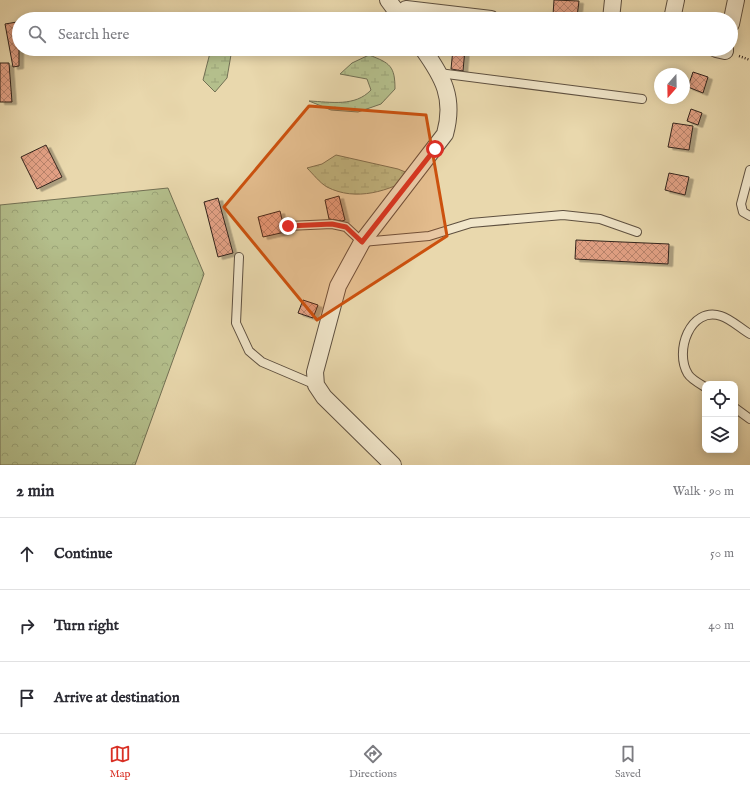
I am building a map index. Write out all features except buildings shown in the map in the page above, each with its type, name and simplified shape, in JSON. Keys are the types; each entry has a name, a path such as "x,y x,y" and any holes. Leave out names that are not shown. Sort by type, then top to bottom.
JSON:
{"street":[{"path":"388,0 397,12"},
{"path":"612,12 613,0"},
{"path":"673,12 676,0"},
{"path":"734,12 736,0"},
{"path":"404,12 406,9 432,12"},
{"path":"393,465 324,397 316,385 315,372 338,286 362,242 445,134 448,114 447,91 440,73 428,56"}],"lane":[{"path":"440,73 642,99"},
{"path":"750,170 741,204 743,212 750,216"},
{"path":"288,226 332,224 346,227 362,242 429,236 471,223 563,215 600,219 636,232"},
{"path":"239,257 236,323 249,351 262,362 316,385"},
{"path":"702,385 688,375 683,360 683,344 692,325 704,316 721,316 750,334"},
{"path":"738,410 750,419"}],"highlighted area":[{"path":"309,106 426,115 447,236 317,320 224,207"}],"green space":[{"path":"209,56 231,56 227,78 215,92 203,80"},
{"path":"367,56 372,56 382,60 390,66 392,70 395,81 395,89 381,104 358,112 331,110 309,101 350,101 358,99 371,90 367,79 340,74 352,63"},
{"path":"336,155 398,169 415,176 394,186 372,193 349,194 327,187 307,168 322,164"},
{"path":"168,188 204,274 135,465 0,465 0,205"}],"route":[{"path":"288,226 332,224 346,227 362,242 435,149"}]}
